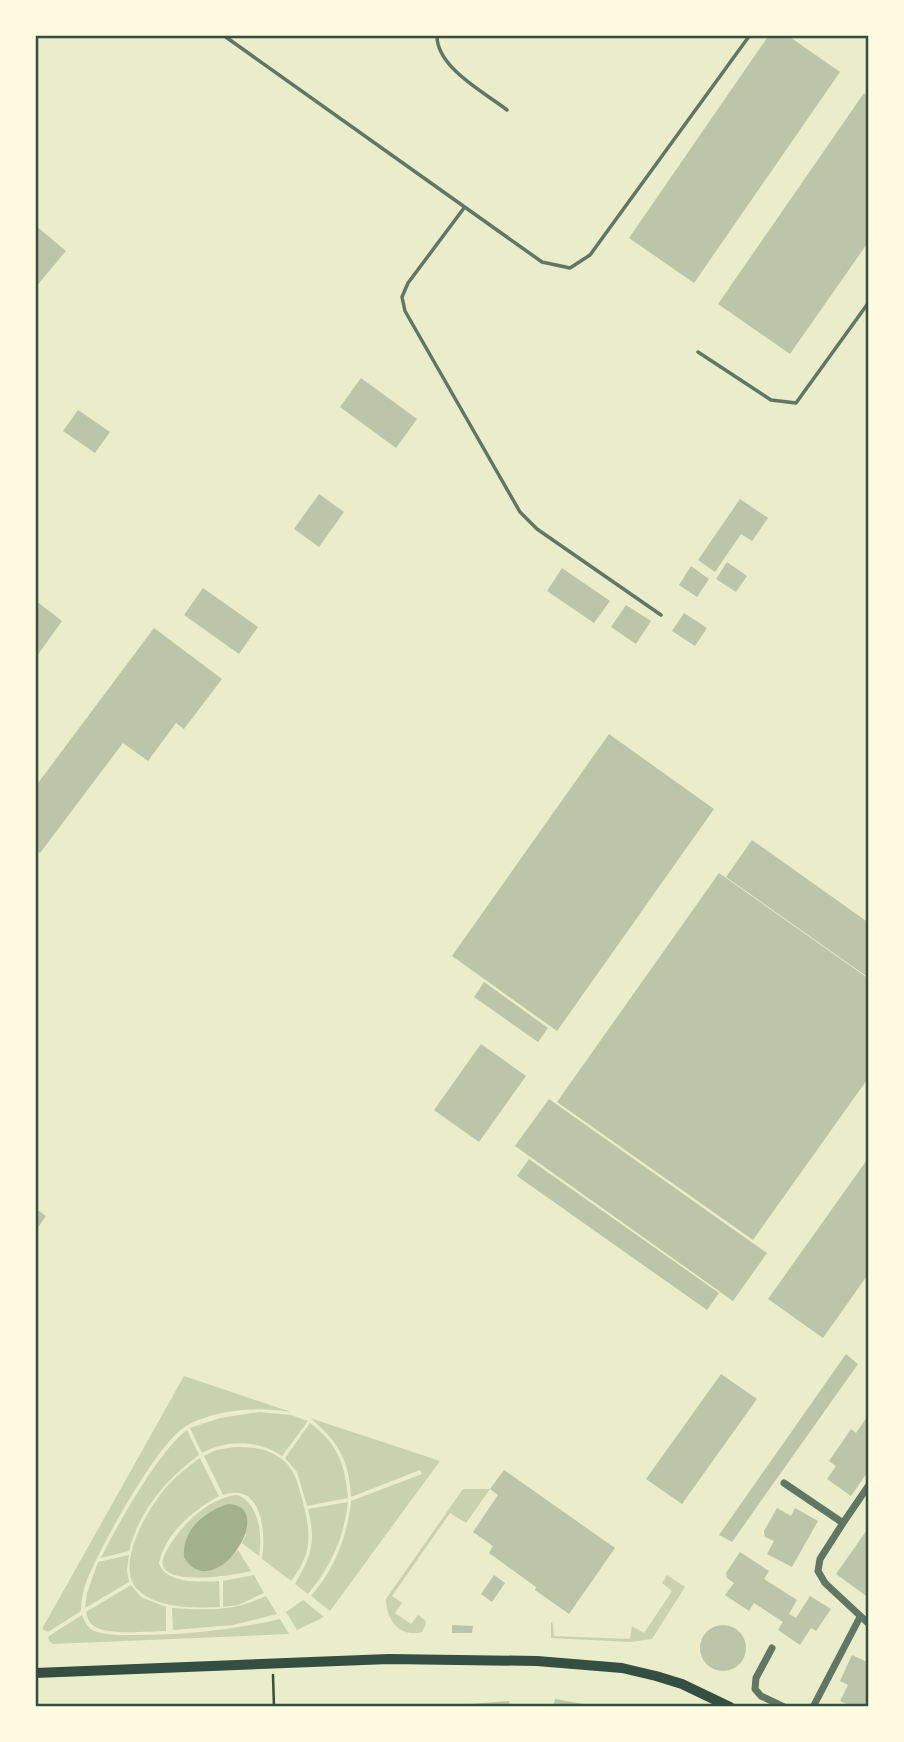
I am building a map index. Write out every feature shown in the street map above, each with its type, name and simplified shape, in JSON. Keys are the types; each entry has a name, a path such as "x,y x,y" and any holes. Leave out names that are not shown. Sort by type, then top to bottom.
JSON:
{"main road":[{"path":"35,1673 434,1659 508,1659 622,1668 669,1680 730,1707"}],"street":[{"path":"784,1483 843,1523"},
{"path":"869,1485 820,1559 818,1572 825,1583 869,1624"},
{"path":"813,1707 860,1617"},
{"path":"772,1648 756,1678 755,1689 761,1696 784,1707"}],"lane":[{"path":"223,35 542,262 570,268 590,256 750,35"},
{"path":"437,35 437,46 447,64 508,110"},
{"path":"464,208 408,283 402,296 405,311 520,512 537,529 660,615"},
{"path":"698,352 771,400 796,403 869,302"}],"path":[{"path":"273,1664 274,1707"}],"shaded area":[{"path":"184,1376 291,1412 237,1410 198,1420 174,1436 146,1473 104,1544 86,1584 81,1611 48,1632 42,1629"},
{"path":"259,1412 291,1415 308,1421 282,1456 263,1447 243,1443 222,1445 202,1453 190,1428 220,1418"},
{"path":"310,1418 440,1461 330,1611 311,1596 327,1575 338,1552 351,1501 422,1474 420,1470 351,1497 348,1472 341,1453 328,1435"},
{"path":"310,1423 334,1447 345,1475 348,1498 307,1506 297,1472 285,1458"},
{"path":"187,1430 199,1455 176,1474 155,1497 140,1522 129,1551 101,1558 152,1471"},
{"path":"234,1447 273,1453 287,1465 295,1477 307,1519 308,1540 304,1560 291,1581 262,1559 262,1523 254,1502 236,1493 223,1495 204,1456 216,1450"},
{"path":"200,1458 219,1496 182,1523 168,1542 159,1563 168,1575 176,1578 219,1581 220,1607 165,1604 145,1596 131,1579 131,1552 142,1524 172,1481"},
{"path":"463,1489 490,1489 466,1523 450,1513 392,1596 402,1603 395,1613 411,1624 418,1615 425,1620 422,1632 401,1630 389,1614 386,1599"},
{"path":"237,1495 255,1512 260,1530 259,1556 242,1543 247,1533 193,1567 206,1569 218,1566 238,1550 251,1571 204,1578 178,1576 168,1572 162,1562 167,1550 187,1523 216,1501"},
{"path":"348,1502 335,1551 308,1594 295,1584 311,1548 312,1530 308,1509"},
{"path":"228,1504 242,1509 247,1520 245,1535 237,1550 225,1563 211,1570 197,1569 184,1557 187,1538 203,1517"},
{"path":"129,1555 129,1582 85,1608 87,1593 98,1562"},
{"path":"254,1575 264,1593 238,1605 223,1607 223,1581"},
{"path":"667,1575 685,1587 652,1639 630,1642 551,1638 551,1622 554,1636 630,1639 632,1626 644,1633 672,1591 662,1583"},
{"path":"131,1585 141,1597 166,1607 166,1631 109,1631 91,1623 86,1612"},
{"path":"266,1596 277,1614 233,1625 173,1630 172,1608 220,1609 242,1605"},
{"path":"303,1600 324,1617 297,1630 286,1612"},
{"path":"82,1615 90,1629 100,1633 192,1633 280,1619 289,1634 53,1644 49,1641 48,1637"}],"building":[{"path":"769,35 787,35 840,72 694,283 629,238"},
{"path":"864,93 869,97 869,241 790,354 718,304"},
{"path":"35,225 66,251 35,288"},
{"path":"361,378 417,419 396,448 340,407"},
{"path":"78,410 110,432 95,453 63,431"},
{"path":"319,494 344,512 319,547 294,529"},
{"path":"740,499 768,518 752,541 741,534 715,572 698,560"},
{"path":"727,562 747,576 736,592 716,579"},
{"path":"691,566 709,579 697,597 679,585"},
{"path":"562,568 610,601 594,623 547,591"},
{"path":"203,588 258,627 239,654 184,615"},
{"path":"35,600 62,621 37,656 35,654"},
{"path":"626,605 651,621 636,644 611,627"},
{"path":"684,613 707,628 695,646 672,631"},
{"path":"154,628 222,679 184,729 176,723 148,761 123,743 40,853 35,849 35,787"},
{"path":"609,734 714,809 557,1031 452,956"},
{"path":"752,840 869,923 869,978 726,877"},
{"path":"719,873 869,979 869,1077 753,1240 557,1102"},
{"path":"484,982 548,1028 538,1042 474,997"},
{"path":"481,1044 526,1076 479,1142 434,1110"},
{"path":"549,1099 767,1253 733,1301 515,1146"},
{"path":"869,1157 869,1273 823,1338 768,1299"},
{"path":"529,1159 719,1293 707,1310 517,1176"},
{"path":"35,1208 46,1216 35,1232"},
{"path":"846,1354 858,1364 732,1542 719,1535"},
{"path":"721,1374 757,1399 682,1504 646,1479"},
{"path":"869,1414 869,1470 851,1496 827,1479 836,1466 829,1461 851,1429 856,1433"},
{"path":"504,1470 615,1548 569,1614 489,1553 493,1546 473,1532 498,1495 490,1489"},
{"path":"777,1508 791,1516 795,1508 818,1521 792,1567 767,1554 774,1541 765,1537 764,1531"},
{"path":"869,1527 869,1598 836,1574"},
{"path":"740,1552 769,1571 764,1579 797,1600 789,1614 796,1618 810,1596 831,1609 816,1631 811,1628 800,1645 778,1630 783,1622 754,1603 749,1611 725,1595 734,1583 727,1578 726,1573"},
{"path":"494,1575 505,1583 492,1602 481,1594"},
{"path":"452,1625 473,1626 472,1633 452,1633"},
{"path":"723,1625 739,1632 746,1648 739,1664 723,1671 707,1664 700,1648 707,1632"},
{"path":"852,1655 869,1663 869,1707 853,1707 840,1701 848,1685 840,1681"},
{"path":"555,1699 595,1706 595,1707 553,1707"},
{"path":"509,1701 510,1707 456,1707 456,1705"}]}
